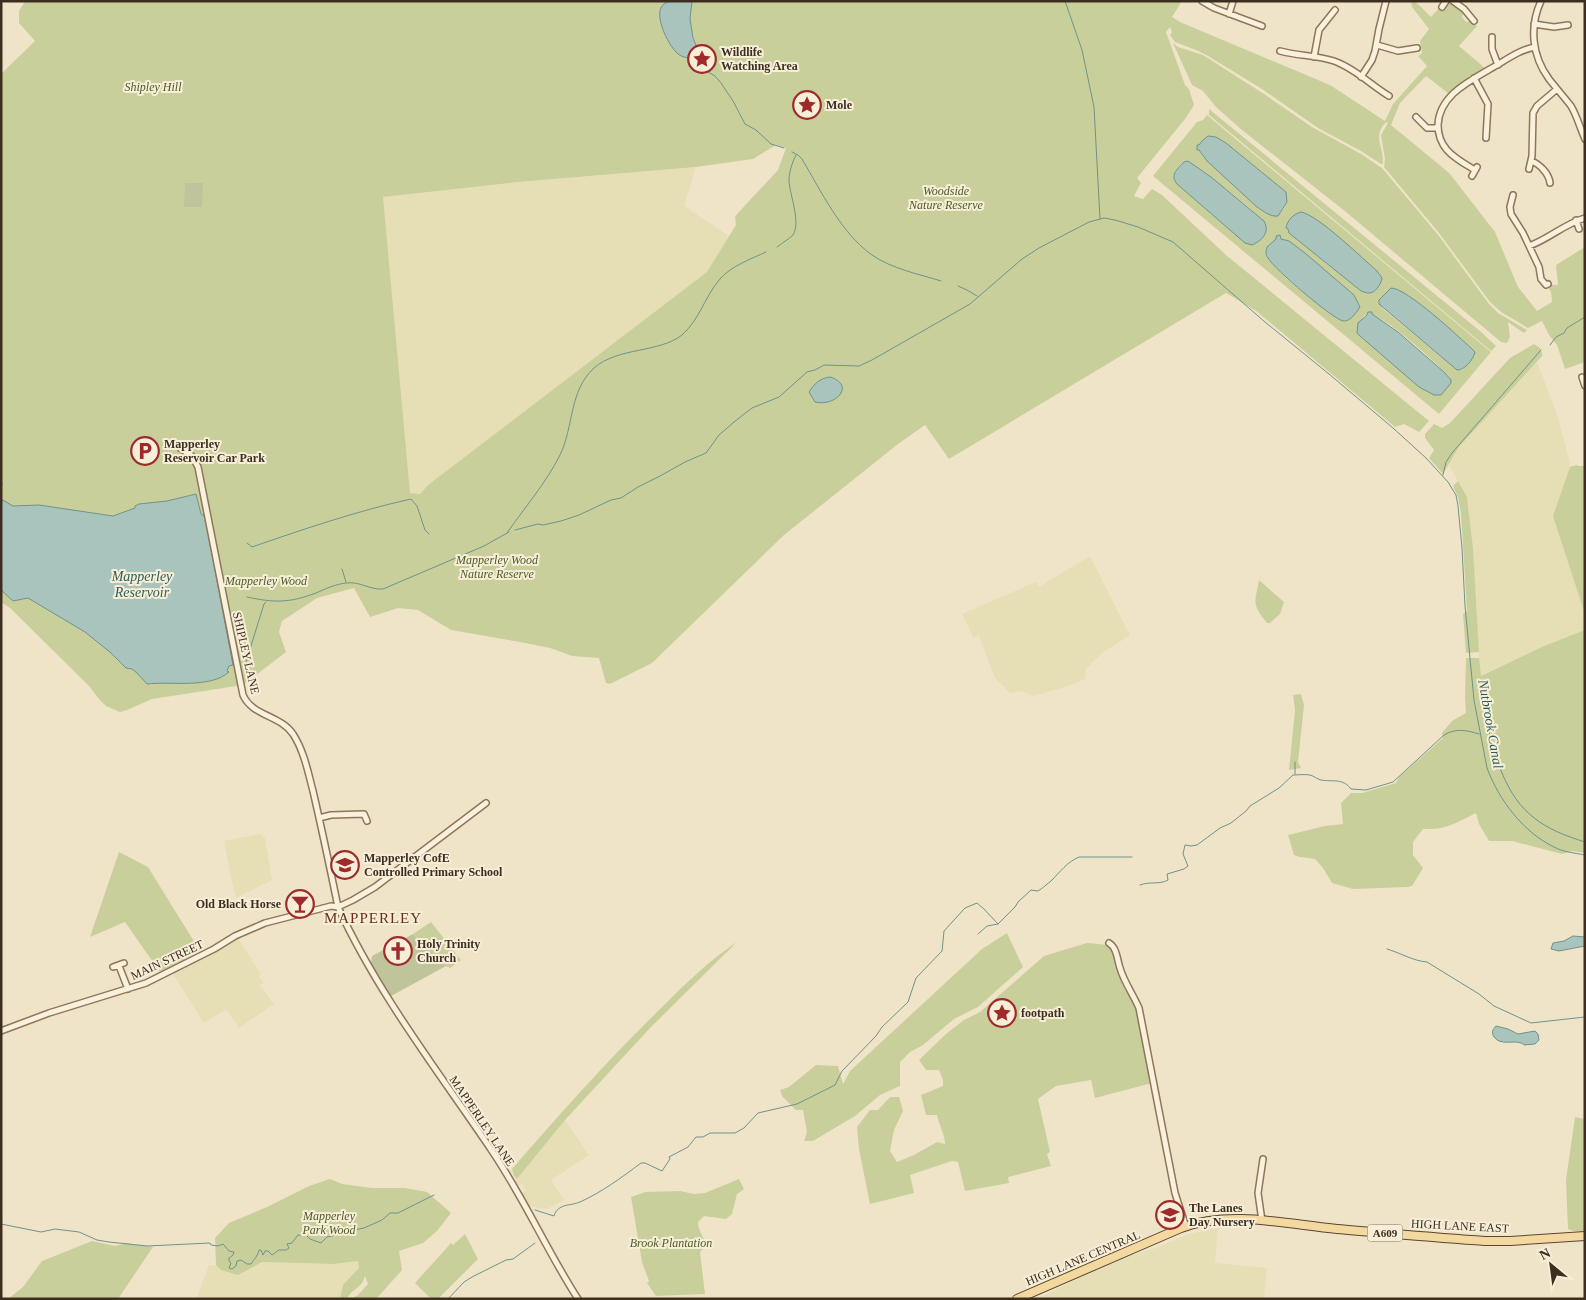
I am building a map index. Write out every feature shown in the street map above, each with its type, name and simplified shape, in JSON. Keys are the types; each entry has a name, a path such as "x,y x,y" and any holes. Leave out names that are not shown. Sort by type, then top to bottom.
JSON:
{"main road":[{"name":"HIGH LANE EAST","path":"1186,1227 1211,1221 1237,1220 1485,1241 1585,1236"},
{"name":"HIGH LANE CENTRAL","path":"1017,1299 1186,1227"}],"street":[{"path":"1229,14 1233,1"},
{"path":"1361,77 1372,60 1377,45 1386,1"},
{"path":"1442,7 1446,1"},
{"path":"1452,1 1467,17 1474,21"},
{"path":"1206,2 1246,24 1262,26"},
{"path":"1539,2 1534,24 1535,47 1541,67 1574,111 1585,139"},
{"path":"1314,57 1319,30 1335,10"},
{"path":"1534,24 1554,27 1568,25"},
{"path":"1492,37 1492,49 1498,65"},
{"path":"1377,45 1398,51 1417,49"},
{"path":"1475,171 1448,151 1442,142 1438,128 1439,116 1445,102 1457,90 1474,78 1520,50 1535,47"},
{"path":"1280,51 1336,62 1361,77 1379,94 1389,96"},
{"path":"1289,60 1290,54"},
{"path":"1474,78 1488,104 1486,138"},
{"path":"1529,169 1533,113 1556,89"},
{"path":"1416,116 1422,125 1427,128 1438,128"},
{"path":"1481,122 1487,123"},
{"path":"1531,161 1537,164 1547,175 1551,183"},
{"path":"1513,196 1507,212 1524,234 1539,267 1542,280 1546,285 1548,284"},
{"path":"1529,246 1545,240 1567,224 1585,218"},
{"path":"1576,220 1579,229"},
{"path":"1582,377 1585,386"},
{"name":"SHIPLEY LANE","path":"181,449 192,456 198,468 243,695 247,703 253,708 282,723 292,732 298,743 325,842 338,907"},
{"name":"MAIN STREET","path":"1,1031 49,1013 128,989 160,977 235,936 265,923 331,906 338,907 362,895 394,873 486,803"},
{"path":"319,818 331,815 364,814 367,821"},
{"name":"MAPPERLEY LANE","path":"338,907 364,958 422,1050 497,1159 578,1299"},
{"path":"1109,943 1114,948 1126,984 1139,1008 1175,1193 1186,1227"},
{"path":"118,965 128,989"},
{"path":"1262,1159 1258,1193 1262,1221"}],"shaded area":[{"path":"696,167 684,206 729,236 765,248 569,378 428,485 420,494 410,493 142,180 383,197 518,182"},
{"path":"1537,362 1557,414 1569,459 1570,467 1566,479 1585,614 1585,630 1544,646 1480,676 1473,548 1467,497 1449,462 1458,448"},
{"path":"1090,556 1130,635 1102,653 1086,669 1085,679 1033,696 1022,691 1010,693 995,678 979,636 973,637 962,614 1036,582 1039,587"},
{"path":"260,834 265,838 272,880 236,898 224,841"},
{"path":"238,938 261,974 259,976 264,983 260,985 274,1004 239,1028 226,1009 204,1023 173,974"},
{"path":"565,1120 589,1155 551,1180 564,1200 547,1209 528,1206 521,1194 526,1190 522,1184 516,1186 514,1183"},
{"path":"1218,1228 1215,1263 1267,1268 1264,1299 1037,1299 1087,1274 1130,1256 1156,1248 1188,1234"},
{"path":"359,1261 360,1268 343,1285 340,1299 196,1299 209,1265 216,1265 221,1270 262,1262 334,1264"}],"green space":[{"path":"23,1 1182,1 1172,17 1180,22 1330,85 1385,121 1393,104 1427,66 1418,56 1422,53 1420,41 1429,29 1412,7 1411,1 1415,1 1431,17 1440,7 1450,3 1461,9 1462,17 1466,22 1471,21 1477,26 1459,46 1485,68 1448,93 1426,76 1400,103 1391,125 1450,174 1495,232 1518,287 1537,311 1552,302 1551,292 1548,287 1558,285 1556,265 1585,247 1585,362 1565,369 1557,345 1542,321 1528,328 1501,312 1490,302 1439,233 1384,167 1385,159 1381,135 1388,123 1386,122 1382,127 1379,137 1383,158 1383,164 1381,164 1318,128 1262,89 1208,56 1175,42 1170,35 1172,32 1170,27 1166,32 1194,105 1185,119 1137,178 1141,183 1134,196 1143,199 1152,189 1162,195 1226,255 1429,421 1419,432 1404,424 1395,427 1255,310 1226,293 949,459 925,425 898,444 784,535 652,663 610,684 606,683 599,658 572,656 550,648 451,630 418,610 398,608 370,617 354,588 317,598 282,621 279,632 286,652 243,685 152,699 120,712 106,706 89,686 10,608 1,602 1,74 35,41 19,23 19,11 24,3","holes":["776,145 786,148 778,170 735,217 736,225 707,272 428,485 420,494 410,493 383,197 518,182 696,167 753,159"]},
{"path":"1173,43 1178,47 1203,55 1312,127 1382,168 1439,236 1489,304 1498,313 1527,330 1524,333 1508,322 1510,337 1507,343 1501,342 1346,212 1242,130 1216,107 1203,91 1192,85"},
{"path":"1209,109 1496,346 1491,351 1209,115"},
{"path":"1207,115 1491,352 1439,414 1153,176 1197,122 1203,120","holes":["1213,136 1235,150 1286,192 1287,202 1283,210 1278,215 1265,213 1257,207 1203,156 1199,150 1199,145","1182,164 1184,164 1226,189 1247,206 1264,221 1266,232 1245,243 1174,180","1305,213 1326,227 1377,271 1382,278 1379,287 1372,292 1361,291 1289,233 1288,229","1276,239 1289,241 1354,295 1357,310 1346,321 1336,318 1288,280 1268,259 1266,255 1267,247","1409,296 1473,350 1474,356 1462,370 1457,370 1382,308 1380,300","1367,314 1375,316 1419,348 1445,372 1451,382 1441,395 1434,395 1360,336 1363,317"]},
{"path":"185,183 203,183 202,207 184,207"},
{"path":"1534,344 1540,348 1542,356 1458,448 1443,474 1429,458 1434,450 1425,438 1425,434 1434,424 1442,428 1450,423 1510,358"},
{"path":"1577,465 1585,466 1585,614 1553,516 1570,467"},
{"path":"1458,481 1467,497 1473,548 1479,652 1466,653 1463,614 1467,611 1461,513 1458,497 1453,486"},
{"path":"1259,580 1284,602 1280,614 1270,623 1267,623 1256,607"},
{"path":"1585,630 1585,853 1572,851 1562,854 1512,841 1489,841 1479,824 1476,813 1445,827 1423,829 1413,842 1413,855 1423,868 1412,886 1408,887 1353,889 1332,883 1315,859 1294,855 1288,835 1325,826 1343,824 1341,803 1351,793 1362,793 1396,783 1399,777 1443,738 1442,733 1452,721 1466,713 1466,658 1479,658 1481,676 1544,646"},
{"path":"1301,694 1304,705 1298,762 1301,768 1289,770 1295,710 1293,695"},
{"path":"119,852 148,867 200,951 160,972 125,922 90,937"},
{"path":"431,922 461,960 450,968 413,934"},
{"path":"1007,933 1023,967 978,1007 954,1019 923,1045 910,1052 900,1062 900,1086 880,1095 855,1116 813,1141 804,1141 807,1132 803,1110 796,1110 782,1096 780,1090 789,1087 816,1065 838,1066 843,1084 850,1071 982,949"},
{"path":"413,934 446,966 391,996 371,963 372,956"},
{"path":"737,942 650,1028 565,1120 517,1179 512,1169 601,1069 685,984"},
{"path":"1087,943 1108,945 1113,949 1123,986 1136,1008 1152,1083 1095,1098 1091,1080 1056,1086 1038,1099 1050,1152 1047,1154 1051,1166 1008,1177 1009,1183 965,1191 958,1162 952,1161 910,1175 914,1193 870,1204 859,1149 857,1127 870,1110 878,1110 890,1097 899,1097 903,1111 894,1130 890,1151 897,1162 937,1142 945,1144 937,1115 926,1115 921,1095 943,1086 943,1080 939,1070 926,1070 919,1060 946,1034 964,1020 980,1012 1044,956"},
{"path":"1575,1117 1585,1119 1585,1232 1568,1229 1566,1180"},
{"name":"Mapperley Park Wood","path":"330,1179 342,1184 372,1188 405,1188 427,1192 451,1213 437,1231 423,1243 399,1251 402,1270 376,1299 351,1299 358,1295 368,1284 365,1276 361,1284 347,1299 340,1299 343,1285 359,1268 358,1261 334,1264 262,1262 238,1275 221,1270 216,1265 215,1238 229,1223 309,1186"},
{"name":"Brook Plantation","path":"739,1179 744,1189 737,1194 732,1214 726,1219 704,1216 698,1222 706,1246 700,1252 705,1294 656,1296 647,1283 649,1281 642,1262 631,1197 645,1192 680,1191 694,1194 705,1193"},
{"path":"465,1234 478,1259 438,1299 431,1299 415,1283 451,1243 453,1245"},
{"path":"92,1241 115,1246 127,1243 153,1247 118,1299 8,1299 23,1287 42,1261"}],"water":[{"path":"671,1 692,1 690,19 693,38 700,55 698,57 686,58 678,54 662,28 660,21 661,8 664,4"},
{"path":"1208,136 1216,137 1226,143 1286,192 1287,202 1278,216 1269,215 1257,207 1197,150 1197,145"},
{"path":"1188,161 1211,177 1264,221 1266,232 1259,241 1252,245 1245,243 1177,184 1174,174 1184,162"},
{"path":"1301,212 1309,215 1329,229 1377,271 1382,278 1375,290 1371,293 1361,291 1289,233 1286,228 1288,223 1293,216"},
{"path":"1280,235 1281,239 1289,241 1305,253 1354,295 1360,307 1351,318 1343,321 1328,312 1273,264 1266,255 1267,247 1276,239 1276,236"},
{"path":"1391,288 1399,290 1420,304 1473,350 1475,352 1471,361 1460,370 1457,370 1379,304 1379,300"},
{"path":"1368,312 1372,312 1372,314 1398,332 1444,372 1451,380 1451,383 1441,395 1434,395 1419,387 1357,333 1358,323"},
{"path":"830,377 842,385 840,394 830,401 823,403 815,402 809,392 818,382"},
{"name":"Mapperley Reservoir","path":"196,494 201,514 205,517 233,665 229,666 227,671 229,672 221,677 201,682 147,684 137,673 132,669 126,668 85,632 28,598 13,601 1,590 1,499 13,506 39,505 113,516 135,508 139,504 167,501"},
{"path":"1573,936 1585,937 1585,946 1559,951 1551,949 1553,943 1564,941"},
{"path":"1496,1026 1518,1034 1535,1031 1538,1034 1539,1040 1535,1044 1524,1045 1518,1042 1500,1041 1493,1034 1493,1029"}],"waterway":[{"path":"1065,1 1082,50 1094,107 1100,219"},
{"path":"694,58 701,68 715,76 721,83 745,124 756,130 771,144 784,148"},
{"path":"792,152 802,159 832,211 861,246 888,264 941,281"},
{"path":"777,247 793,235 795,230 796,216 789,181 796,155"},
{"name":"Nutbrook Canal","path":"515,530 561,521 611,500 621,498 685,462 706,453 719,435 734,422 752,408 779,397 807,372 824,365 859,366 872,360 970,304 1022,259 1039,248 1089,222 1104,218 1115,220 1138,227 1173,242 1265,322 1393,428 1426,458 1448,482 1456,495 1458,506 1474,700 1487,768 1505,803 1532,833 1558,849 1585,855"},
{"path":"507,533 542,485 560,455 580,387 594,368 604,361 626,353 662,345 682,335 693,322 715,286 725,274 741,263 766,252"},
{"path":"958,286 977,296"},
{"path":"1550,345 1567,328 1585,317"},
{"path":"1443,475 1446,462 1452,453 1541,350"},
{"path":"247,543 252,547 311,527 411,499 417,506 425,530 429,534"},
{"path":"247,597 274,601 290,600 346,583 356,583 383,589 484,546 509,532"},
{"path":"342,569 346,582"},
{"path":"245,665 266,602"},
{"name":"Nutbrook Canal","path":"1484,701 1494,755 1516,799 1534,818 1545,825 1557,832 1585,842"},
{"name":"Nutbrook Canal","path":"1140,885 1168,880 1167,874 1184,869 1188,866 1183,854 1185,845 1197,845 1220,828 1231,823 1250,806 1279,788 1293,775 1310,775 1321,780 1345,783 1351,789 1366,790 1393,782 1448,733 1461,730 1479,734"},
{"path":"1295,762 1295,774"},
{"path":"978,934 987,926 998,924 1031,890 1040,890 1067,864 1075,859 1079,857 1132,857"},
{"path":"535,1210 554,1216 558,1209 580,1202 596,1194 641,1163 662,1171 670,1159 669,1157 688,1147 696,1137 703,1137 710,1133 735,1133 744,1128 758,1113 797,1104 835,1085 842,1071 876,1036 882,1027 908,1002 916,978 942,951 944,931 965,908 977,903 998,924"},
{"path":"1387,949 1427,962 1479,994 1494,1006 1531,1023 1585,1017"},
{"path":"1,1224 41,1232 55,1229 79,1232 97,1240 147,1246 210,1243 211,1245 218,1246 223,1244 229,1251 234,1252 229,1258 231,1263 229,1268 232,1269 236,1266 237,1261 241,1260 251,1264 259,1250 261,1250 263,1255 265,1251 272,1255 279,1250 286,1250 289,1248 287,1244 292,1243 298,1235 306,1235 310,1239 321,1243 327,1237 336,1235 340,1227 354,1230 364,1228 382,1220 390,1213 398,1213 434,1195"},
{"path":"448,1299 464,1282 506,1260 513,1259 535,1243"}],"place":[{"name":"Wildlife Watching Area","path":"702,59"},
{"name":"Mole","path":"807,105"},
{"name":"Mapperley Reservoir Car Park","path":"145,451"},
{"name":"Mapperley CofE Controlled Primary School","path":"345,865"},
{"name":"Old Black Horse","path":"300,904"},
{"name":"Holy Trinity Church","path":"398,951"},
{"name":"footpath","path":"1002,1013"},
{"name":"The Lanes Day Nursery","path":"1170,1215"}],"district":[{"name":"MAPPERLEY","path":"373,918"}],"park label":[{"name":"Shipley Hill","path":"153,87"},
{"name":"Woodside Nature Reserve","path":"946,198"},
{"name":"Mapperley Wood Nature Reserve","path":"497,567"},
{"name":"Mapperley Wood","path":"266,581"}]}
